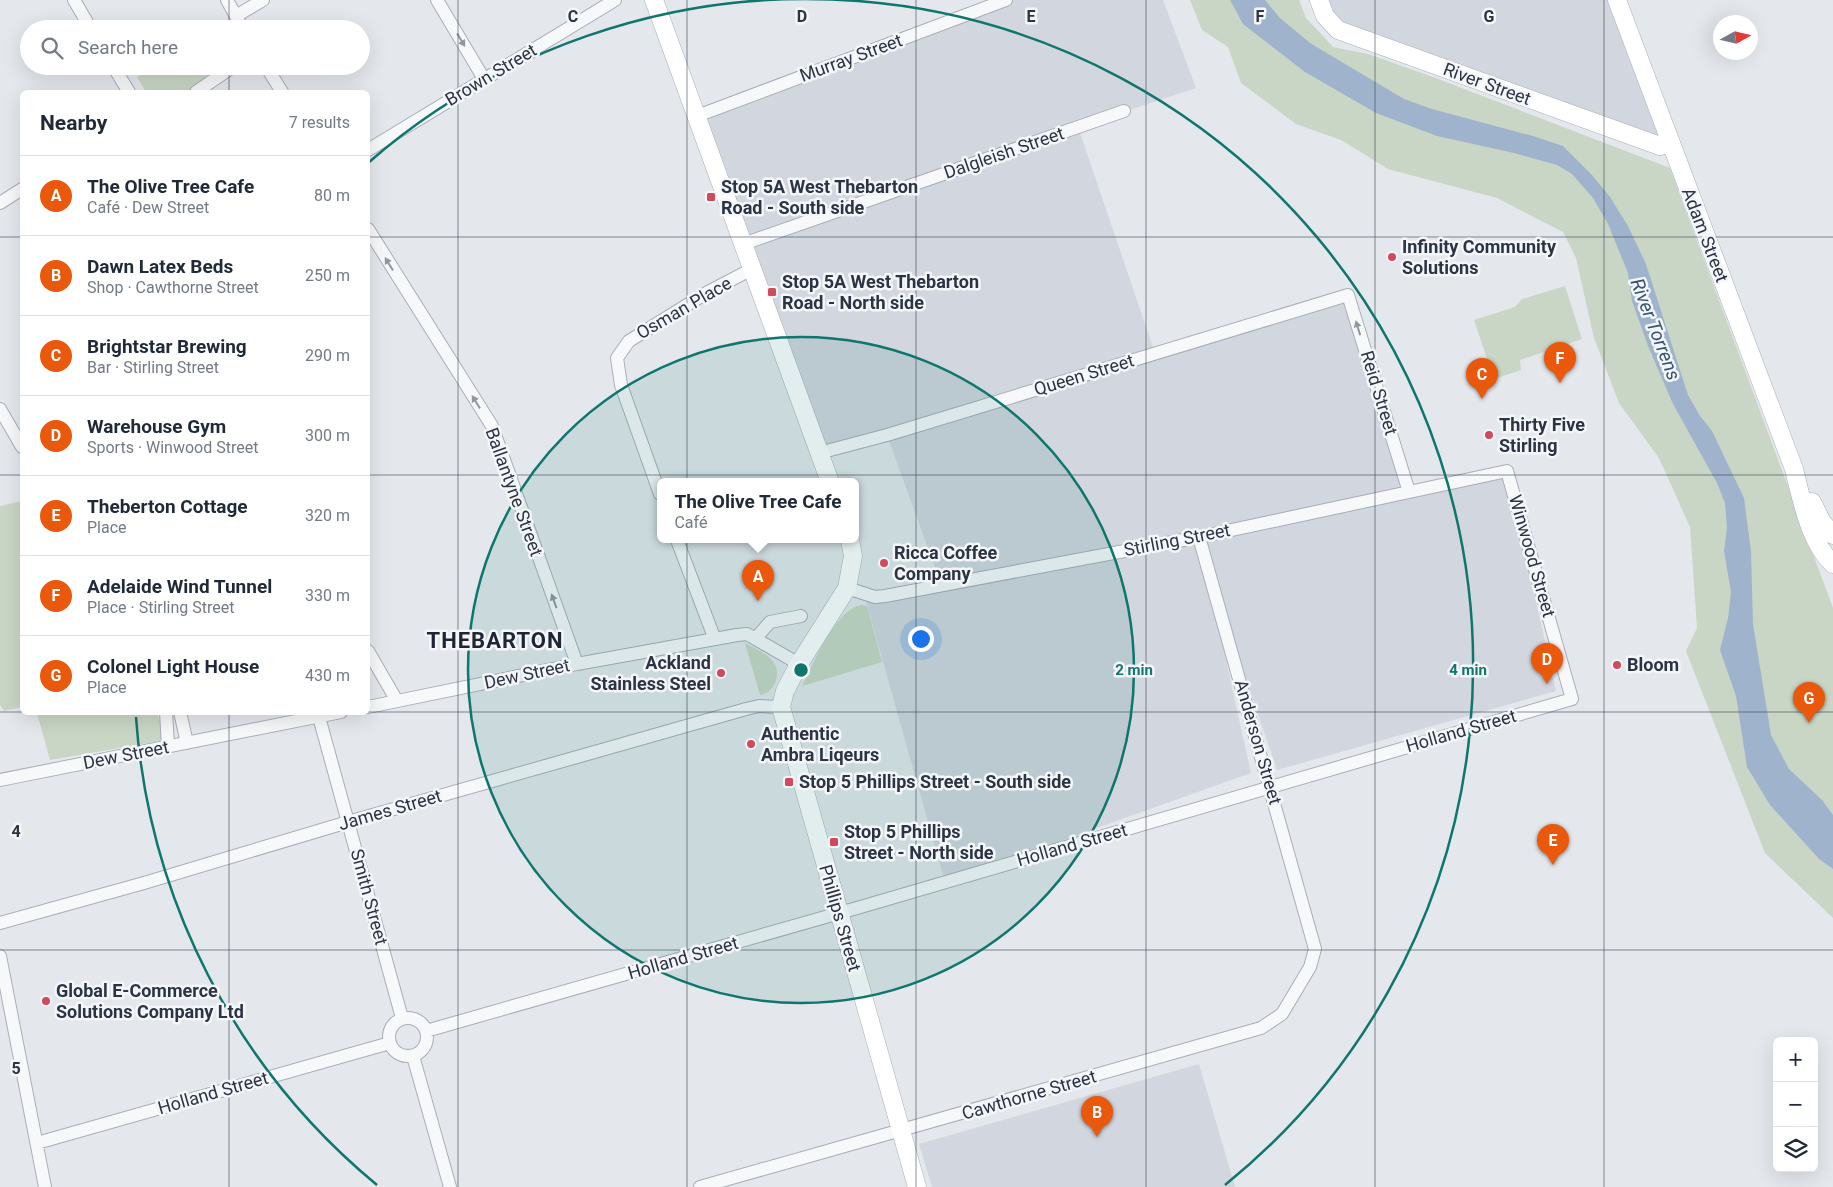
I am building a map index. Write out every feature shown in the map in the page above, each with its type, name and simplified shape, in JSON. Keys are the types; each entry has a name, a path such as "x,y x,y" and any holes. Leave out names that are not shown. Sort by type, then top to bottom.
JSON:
{"street":[{"path":"74,0 86,20"},
{"path":"227,0 238,20"},
{"path":"236,16 263,0"},
{"path":"437,0 484,80"},
{"name":"Brown Street","path":"370,149 615,0"},
{"path":"654,0 828,478"},
{"name":"Murray Street","path":"697,116 1006,0"},
{"name":"River Street","path":"1319,0 1325,16 1338,30 1660,146 1671,143"},
{"name":"Adam Street","path":"1618,0 1794,469 1822,522 1833,535"},
{"path":"119,75 128,90"},
{"path":"199,90 221,75"},
{"path":"272,75 281,90"},
{"name":"Dalgleish Street","path":"743,244 1124,111"},
{"path":"0,203 20,190"},
{"name":"Ballantyne Street","path":"370,232 492,426 577,664"},
{"name":"Osman Place","path":"657,486 621,386 617,358 629,341 708,292 752,269"},
{"name":"Queen Street","path":"819,453 1348,295"},
{"name":"Reid Street","path":"1348,295 1409,492"},
{"path":"0,411 20,444"},
{"name":"Adam Street","path":"1794,469 1802,504 1820,546 1833,564"},
{"name":"Stirling Street","path":"847,588 875,597 885,596 1199,537 1507,471"},
{"name":"Winwood Street","path":"1507,471 1572,699"},
{"name":"Anderson Street","path":"1199,537 1271,787 1315,949"},
{"path":"678,543 714,637"},
{"path":"781,707 785,691 799,664 847,588 852,571 853,556 851,543"},
{"path":"756,638 770,622 802,616"},
{"name":"Dew Street","path":"370,707 714,637 747,634 799,664"},
{"path":"370,654 397,701"},
{"name":"Holland Street","path":"426,1031 839,914 1572,699"},
{"name":"James Street","path":"0,923 144,884 348,822 759,706 781,707"},
{"name":"Phillips Street","path":"781,707 917,1187"},
{"path":"166,715 168,746"},
{"path":"181,715 187,743"},
{"name":"Dew Street","path":"0,780 328,715"},
{"name":"Smith Street","path":"319,717 402,1018"},
{"name":"Cawthorne Street","path":"700,1187 1261,1028 1282,1014 1310,966 1315,949"},
{"path":"0,956 37,1143 43,1187"},
{"path":"402,1018 412,1018 421,1022 426,1031 427,1041 422,1051 413,1056 403,1056 395,1051 390,1043 389,1033 391,1028 402,1018"},
{"name":"Holland Street","path":"37,1143 390,1043"},
{"path":"413,1056 450,1187"}],"shaded area":[{"path":"1006,0 1163,0 1196,88 1078,127 1155,353 1348,295 1409,492 1507,471 1556,691 1277,770 1200,543 1251,773 945,882 864,594 941,584 887,435 819,453 697,116"},
{"path":"1321,0 1618,0 1671,143 1338,30"},
{"path":"1199,1064 1235,1187 932,1187 919,1144"}],"green space":[{"path":"1190,0 1299,0 1306,18 1333,47 1368,54 1433,77 1670,168 1833,608 1833,918 1765,853 1686,651 1697,628 1690,527 1659,458 1619,403 1594,338 1576,258 1563,232 1497,198 1388,169 1341,140 1296,124 1241,83 1228,47 1202,30"},
{"path":"140,75 214,75 192,90 145,90 137,77"},
{"path":"1565,286 1582,339 1520,360 1521,370 1494,379 1474,320 1515,307 1522,299"},
{"path":"20,501 20,707 4,711 0,705 0,506"},
{"path":"861,605 867,606 882,662 802,686 834,627 843,616"},
{"path":"745,643 769,658 776,668 777,675 774,685 769,691 760,695"},
{"path":"38,715 158,715 166,740 50,760"}],"water":[{"name":"River Torrens","path":"1230,0 1265,0 1280,18 1310,43 1404,99 1432,109 1563,146 1592,175 1610,197 1628,226 1646,264 1688,395 1700,416 1712,431 1744,498 1751,551 1753,624 1771,735 1789,769 1822,800 1833,815 1833,869 1819,859 1770,805 1747,767 1736,696 1720,650 1728,618 1731,592 1724,551 1727,528 1725,503 1717,483 1673,404 1648,346 1632,301 1628,273 1608,224 1593,198 1572,174 1557,165 1514,153 1437,136 1376,113 1305,72 1243,24"}],"place":[{"name":"Stop 5A West Thebarton Road - South side","path":"711,197"},
{"name":"Infinity Community Solutions","path":"1392,257"},
{"name":"Stop 5A West Thebarton Road - North side","path":"772,292"},
{"name":"Adelaide Wind Tunnel","path":"1560,383"},
{"name":"Brightstar Brewing","path":"1482,399"},
{"name":"Thirty Five Stirling","path":"1489,435"},
{"name":"Ricca Coffee Company","path":"884,563"},
{"name":"The Olive Tree Cafe","path":"758,601"},
{"name":"Bloom","path":"1617,665"},
{"name":"Ackland Stainless Steel","path":"721,673"},
{"name":"Warehouse Gym","path":"1547,684"},
{"name":"Colonel Light House","path":"1809,723"},
{"name":"Authentic Ambra Liqeurs","path":"751,744"},
{"name":"Stop 5 Phillips Street - South side","path":"789,782"},
{"name":"Stop 5 Phillips Street - North side","path":"834,842"},
{"name":"Theberton Cottage","path":"1553,865"},
{"name":"Global E-Commerce Solutions Company Ltd","path":"46,1001"},
{"name":"Dawn Latex Beds","path":"1097,1137"}],"district":[{"name":"THEBARTON","path":"495,640"}]}
